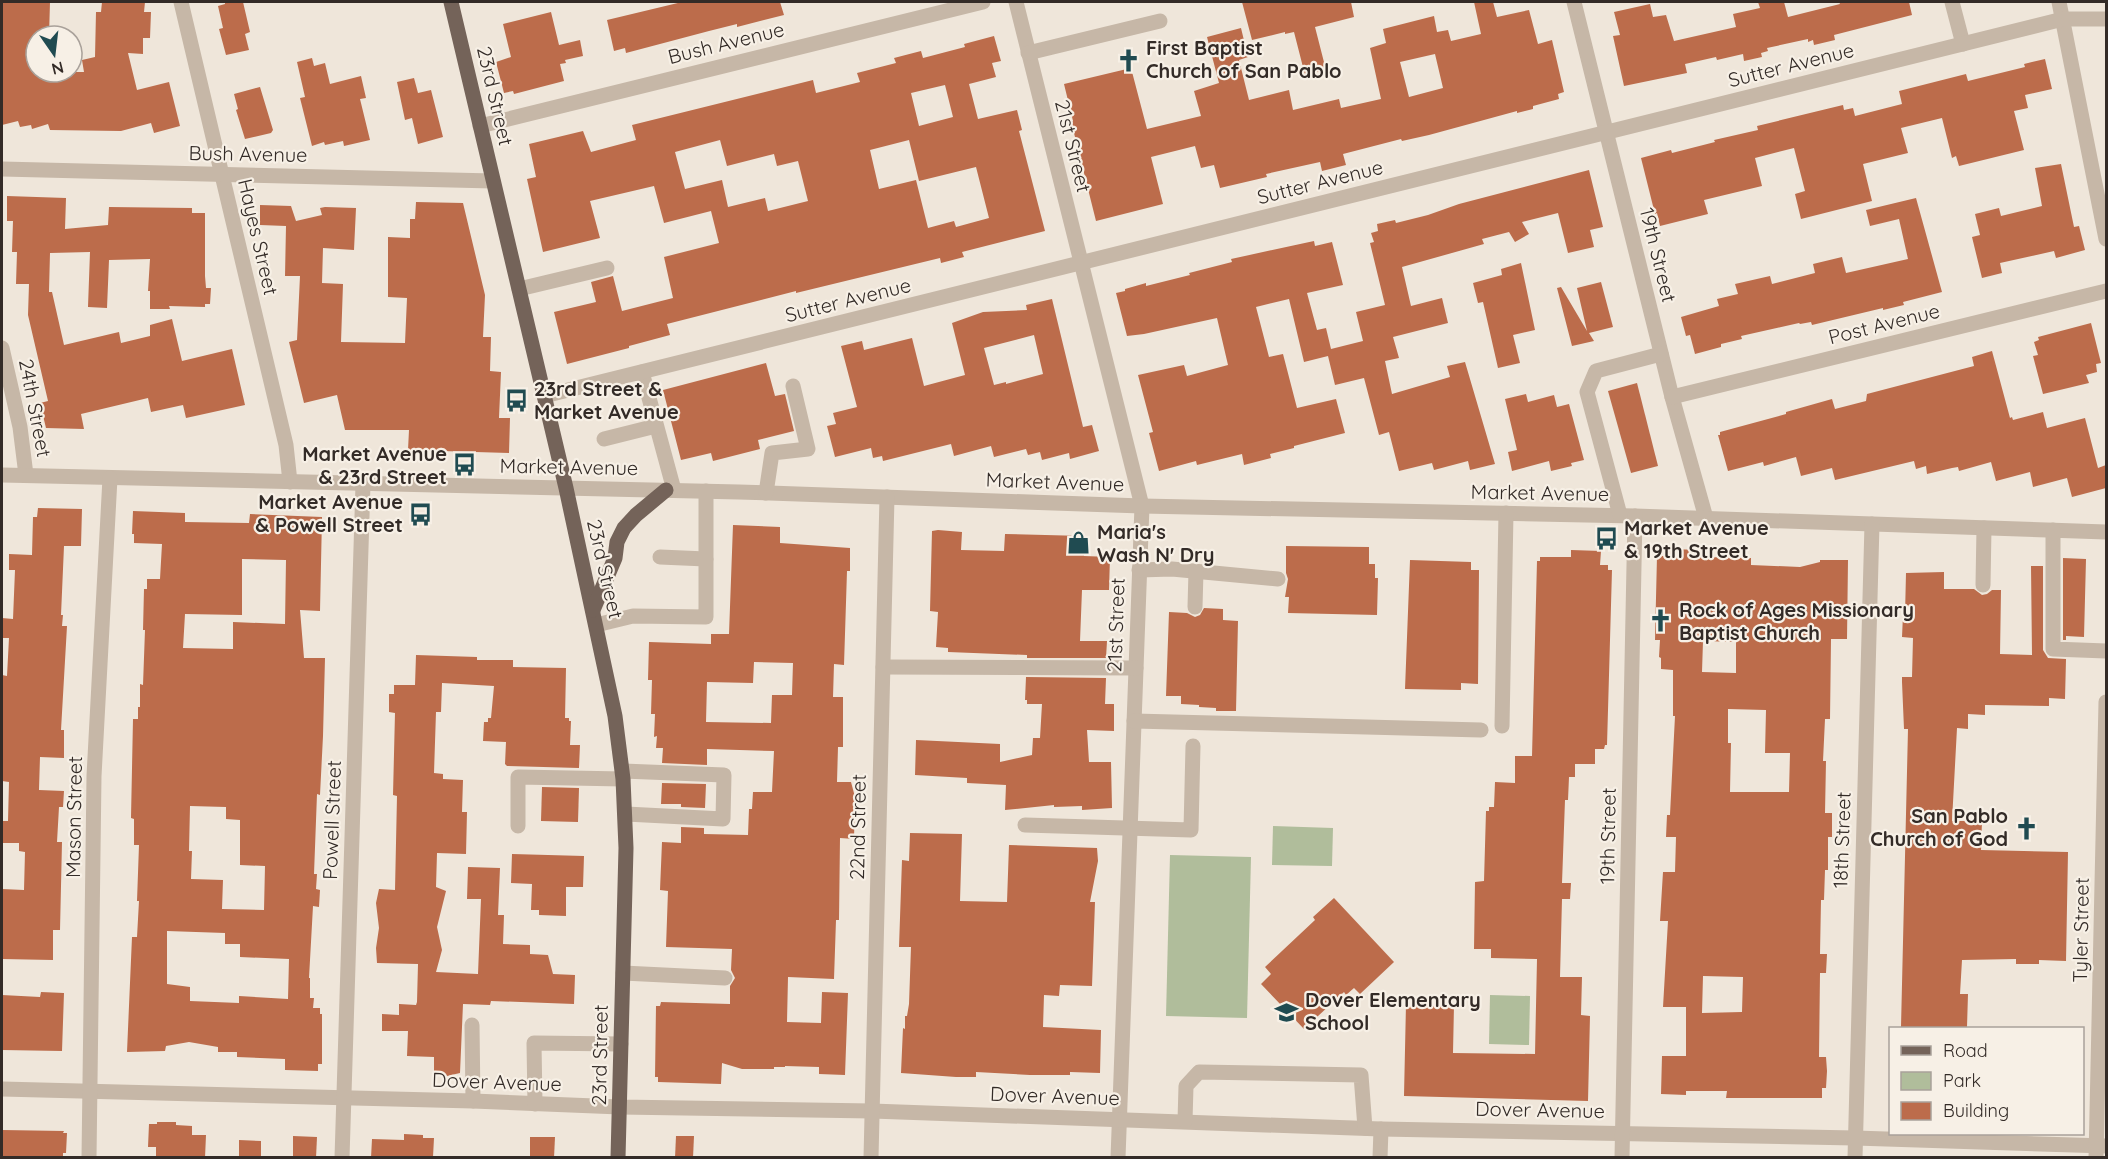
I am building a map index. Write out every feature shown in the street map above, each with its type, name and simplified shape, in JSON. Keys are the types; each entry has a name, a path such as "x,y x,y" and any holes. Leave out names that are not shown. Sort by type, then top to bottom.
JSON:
{"main road":[{"name":"23rd Street","path":"451,2 566,488 615,716 626,814 618,1158"},
{"path":"595,617 615,558 617,542 624,528 636,515 670,490"}],"street":[{"name":"Hayes Street","path":"181,2 286,445 290,482"},
{"name":"Bush Avenue","path":"480,126 982,2"},
{"name":"21st Street","path":"1016,2 1142,506 1118,1158"},
{"name":"19th Street","path":"1574,2 1661,354 1706,518"},
{"path":"1952,2 1964,44"},
{"path":"2059,2 2105,222 2106,239"},
{"name":"Sutter Avenue","path":"544,396 2063,19 2106,19"},
{"path":"1028,52 1160,21"},
{"name":"Bush Avenue","path":"2,169 493,181"},
{"path":"519,289 607,268"},
{"name":"Post Avenue","path":"1672,397 2106,291"},
{"name":"24th Street","path":"2,348 20,427 26,475"},
{"name":"19th Street","path":"1622,1158 1628,515 1587,392 1596,371 1661,354"},
{"path":"642,372 670,490"},
{"path":"766,493 772,453 808,449 793,386"},
{"path":"604,439 656,426"},
{"name":"Market Avenue","path":"2,475 670,490 1142,506 1628,515 2106,532"},
{"name":"Mason Street","path":"90,1158 94,776 110,477"},
{"name":"Powell Street","path":"342,1158 363,484"},
{"path":"595,617 706,617 706,491"},
{"name":"22nd Street","path":"871,1158 887,497"},
{"path":"1502,726 1506,513"},
{"name":"18th Street","path":"1855,1158 1872,524"},
{"path":"1983,585 1984,528"},
{"path":"2053,530 2053,649 2106,651"},
{"path":"660,557 706,559"},
{"path":"1139,570 1196,571 1278,579"},
{"path":"1195,607 1196,571"},
{"path":"883,667 1136,668"},
{"name":"Tyler Street","path":"2100,1150 2106,702"},
{"path":"1134,721 1481,730"},
{"path":"1025,825 1191,830 1193,746"},
{"path":"518,826 518,777 724,775 723,819 626,814"},
{"path":"623,973 725,978"},
{"path":"472,1025 473,1101"},
{"path":"535,1104 534,1043 621,1044"},
{"path":"1185,1121 1186,1086 1199,1072 1361,1075 1365,1128"},
{"name":"Dover Avenue","path":"2,1089 620,1107 872,1111 1381,1129 1855,1138 2100,1150"},
{"path":"1380,1158 1381,1129"}],"green space":[{"path":"1273,826 1333,828 1332,866 1272,865"},
{"path":"1170,855 1251,857 1247,1018 1166,1016"},
{"path":"1490,995 1530,996 1529,1045 1489,1044"}],"building":[{"path":"2,2 50,2 49,24 24,24 24,84 84,84 84,60 95,57 96,12 101,12 102,2 145,2 144,12 151,12 150,38 143,38 143,54 128,53 137,90 169,82 180,126 154,133 151,123 121,131 50,130 48,124 32,129 31,125 20,127 18,121 2,125"},
{"path":"225,2 243,2 250,32 245,34 249,50 226,55 219,29 223,28 218,6"},
{"path":"682,2 780,2 784,15 737,27 737,24 626,53 625,48 614,51 607,20"},
{"path":"1242,2 1351,2 1354,17 1315,27 1326,70 1305,75 1294,32 1252,40"},
{"path":"1474,2 1493,2 1497,17 1529,10 1538,44 1552,40 1564,92 1558,94 1559,99 1533,106 1533,109 1343,154 1346,165 1322,171 1320,162 1266,174 1267,177 1220,188 1214,165 1201,168 1195,146 1151,157 1163,204 1096,221 1064,84 1131,68 1147,129 1201,116 1194,91 1219,83 1207,37 1241,28 1248,57 1239,60 1249,100 1289,90 1293,110 1339,99 1341,108 1381,99 1370,48 1386,43 1383,29 1434,16 1437,32 1448,30 1451,41 1481,34","holes":["1435,54 1443,88 1409,97 1400,62"]},
{"path":"1758,2 1784,2 1788,17 1840,4 1839,2 1909,2 1912,15 1834,35 1835,40 1814,45 1813,40 1808,42 1808,39 1767,48 1768,51 1761,53 1762,57 1744,61 1743,54 1685,64 1687,73 1624,86 1613,36 1620,35 1614,12 1650,4 1653,17 1666,15 1674,41 1736,27 1733,14 1760,8"},
{"path":"551,12 559,45 580,40 583,56 565,60 566,63 560,64 564,81 514,94 513,91 504,93 496,62 511,57 503,24"},
{"path":"994,36 1001,61 992,63 996,77 969,84 978,119 1017,110 1022,130 1019,131 1045,231 962,252 964,257 941,263 940,258 667,324 670,335 567,364 554,312 596,302 591,282 613,276 622,311 673,298 664,257 719,243 711,211 664,223 654,186 590,201 600,238 543,252 527,179 536,177 529,144 583,131 591,152 636,140 632,125 813,80 816,93 860,82 857,73 896,63 894,58 921,51 923,58 965,47 964,44","holes":["945,85 953,117 919,126 911,93","720,140 727,166 774,154 777,166 798,161 808,201 768,211 765,198 728,207 722,180 685,189 675,152","909,140 919,181 976,167 989,218 956,227 954,221 928,228 916,180 879,189 870,150"]},
{"path":"312,58 314,66 325,63 330,84 361,76 366,98 360,99 370,140 344,146 343,141 325,145 324,142 312,146 300,98 305,97 297,62"},
{"path":"2045,59 2052,89 2025,95 2028,108 2014,111 2024,150 1959,166 1956,156 1952,158 1942,118 1901,128 1908,153 1863,164 1872,201 1801,219 1795,194 1805,191 1794,148 1755,158 1762,186 1704,200 1708,214 1660,226 1657,213 1655,214 1641,158 1715,142 1714,140 1758,130 1757,126 1843,105 1844,110 1853,108 1855,116 1902,104 1899,91 1966,74 1968,81 2025,67 2024,64"},
{"path":"414,78 418,93 431,90 443,137 418,144 412,118 405,120 397,82"},
{"path":"260,87 273,130 271,133 245,139 236,110 238,109 234,94"},
{"path":"2061,164 2074,227 2079,226 2085,250 2056,258 2054,251 2000,263 2002,273 1982,278 1972,237 1980,235 1975,214 1999,208 2001,216 2042,206 2035,168"},
{"path":"1589,170 1603,227 1590,230 1594,247 1568,253 1558,213 1522,222 1529,234 1515,242 1509,232 1482,239 1484,244 1402,267 1411,306 1442,298 1448,323 1393,337 1399,358 1385,361 1392,394 1450,377 1447,366 1465,362 1495,464 1470,470 1468,461 1434,470 1432,463 1399,471 1389,432 1379,435 1364,378 1335,385 1328,356 1304,362 1289,299 1256,307 1269,357 1283,354 1297,408 1336,399 1345,433 1294,446 1294,448 1270,454 1271,458 1244,465 1242,454 1197,465 1196,461 1159,471 1149,433 1153,432 1138,375 1184,365 1187,376 1228,365 1217,318 1127,336 1116,293 1146,283 1146,286 1190,275 1189,273 1232,262 1231,259 1314,241 1315,246 1332,242 1343,285 1307,293 1317,330 1326,328 1331,349 1363,341 1356,312 1385,305 1370,243 1374,242 1371,233 1378,231 1377,224 1395,220 1396,223 1428,215 1459,204"},
{"path":"7,196 66,198 65,229 108,225 109,207 192,208 192,213 205,213 205,276 206,288 211,288 210,304 205,304 205,307 169,306 170,309 150,309 150,291 148,291 150,259 109,260 107,308 88,307 90,252 50,253 49,292 52,292 64,345 119,332 121,343 150,336 150,325 172,319 182,361 232,349 245,405 186,418 183,405 151,412 148,398 81,414 84,429 46,428 40,403 48,401 28,315 29,284 16,284 17,252 12,252 13,221 7,221"},
{"path":"1916,198 1942,292 1903,302 1904,305 1883,310 1883,308 1812,325 1811,322 1799,323 1741,336 1742,339 1695,354 1690,335 1686,336 1681,317 1719,306 1717,299 1738,294 1735,284 1770,276 1772,284 1815,273 1813,264 1842,257 1846,273 1908,259 1899,219 1870,226 1866,210"},
{"path":"416,202 463,203 485,295 483,337 491,337 490,371 501,372 499,418 510,418 509,453 408,450 409,430 345,430 337,395 304,403 289,342 297,340 300,276 285,276 286,226 260,225 260,205 291,206 296,221 322,215 320,208 356,208 354,250 323,248 322,283 343,284 341,342 405,343 407,298 388,297 388,237 410,238 410,219 415,219"},
{"path":"1521,263 1535,330 1513,335 1520,363 1498,368 1483,302 1478,303 1473,283 1502,275 1501,269"},
{"path":"1601,282 1613,327 1589,333 1594,341 1572,346 1557,288 1561,287 1587,331 1577,288"},
{"path":"1052,299 1083,427 1092,425 1099,451 1070,459 1069,453 1042,460 1040,452 1028,455 1026,449 994,457 991,446 954,456 951,444 883,461 882,456 873,458 871,448 835,457 827,426 836,424 833,413 857,407 841,346 862,341 864,350 912,338 924,386 965,375 952,323 983,312 1027,310 1026,305","holes":["1034,335 1043,374 994,385 984,348"]},
{"path":"2091,323 2101,363 2096,364 2097,372 2086,375 2089,383 2043,394 2033,356 2038,355 2034,342 2039,340 2038,337"},
{"path":"1992,351 2010,418 2012,417 2013,420 2043,412 2047,428 2085,418 2098,468 2106,465 2106,488 2072,497 2067,478 2033,487 2030,472 1996,481 1991,462 1959,471 1958,467 1927,474 1926,466 1916,469 1914,461 1835,480 1832,468 1801,476 1796,457 1764,466 1763,462 1728,471 1718,435 1720,432 1832,399 1835,409 1866,401 1867,394 1974,366 1972,357"},
{"path":"766,363 775,396 785,394 794,431 758,440 760,449 713,461 711,453 681,460 663,390"},
{"path":"1637,383 1658,466 1631,473 1608,391"},
{"path":"1526,394 1528,402 1554,395 1557,407 1569,404 1584,460 1571,463 1572,466 1551,471 1549,461 1512,471 1508,452 1517,450 1505,399"},
{"path":"38,508 82,509 81,546 64,546 61,615 63,615 62,626 67,626 61,730 64,730 64,758 40,757 39,790 64,791 63,807 59,807 57,842 62,842 60,930 53,930 53,960 2,959 2,889 24,890 25,852 19,851 19,843 2,843 2,821 8,821 9,782 2,781 2,675 7,676 9,638 2,638 2,618 13,619 15,570 9,570 9,554 32,555 33,517 37,517"},
{"path":"133,511 185,513 185,522 249,523 250,514 322,517 320,611 300,610 304,658 325,658 320,795 317,794 314,874 317,874 316,889 320,890 319,907 313,906 309,978 310,998 314,998 313,1008 320,1008 320,1014 322,1014 322,1064 318,1064 318,1071 285,1070 285,1059 237,1057 237,1052 218,1052 218,1047 189,1042 166,1046 165,1051 127,1052 132,937 137,937 139,901 137,901 139,845 134,845 134,819 131,818 133,719 138,719 140,684 143,685 144,589 147,589 147,579 160,579 162,544 134,543 134,534 132,534","holes":["242,559 286,560 285,624 233,622 233,649 183,648 185,614 242,615","190,806 226,807 226,819 240,820 240,865 265,866 264,910 222,909 223,880 191,879 192,851 189,851","167,931 225,933 225,944 240,944 240,957 289,959 288,999 239,996 239,1003 190,1001 190,987 167,984"]},
{"path":"733,525 780,527 780,543 850,548 850,571 847,571 844,665 834,664 833,697 843,697 843,747 838,747 837,782 851,782 855,797 854,839 840,838 839,920 836,920 834,979 788,977 787,1022 821,1023 822,992 848,993 845,1075 819,1074 819,1067 785,1066 774,1067 774,1069 742,1069 722,1063 721,1084 658,1082 658,1077 655,1077 656,1006 660,1006 661,1002 730,1004 730,986 735,978 731,970 732,949 666,947 668,891 660,890 662,842 681,843 681,827 704,828 704,834 748,835 749,809 752,809 753,792 772,792 774,751 707,749 707,765 662,763 663,748 656,748 655,714 651,714 652,680 648,680 649,642 711,644 711,634 729,634","holes":["754,662 793,663 792,695 772,695 771,723 706,722 707,682 753,683"]},
{"path":"932,531 962,532 961,550 1004,551 1005,534 1084,536 1084,556 1110,557 1109,590 1082,590 1080,641 1107,641 1106,658 1027,658 1027,655 948,652 948,648 936,647 938,612 930,611"},
{"path":"1286,546 1369,547 1369,564 1375,564 1375,578 1378,578 1377,615 1288,613 1289,597 1285,597 1288,579"},
{"path":"1668,549 1703,550 1703,557 1751,558 1751,565 1800,567 1820,562 1820,560 1848,560 1847,639 1831,639 1830,719 1825,719 1823,761 1826,761 1825,813 1832,813 1832,837 1828,837 1828,870 1825,870 1824,900 1821,900 1820,954 1827,954 1826,973 1820,973 1819,1057 1826,1057 1827,1071 1826,1088 1822,1088 1822,1098 1726,1098 1727,1091 1686,1091 1686,1095 1661,1094 1662,1056 1686,1056 1686,1007 1663,1007 1668,921 1660,921 1663,872 1675,872 1676,837 1666,837 1667,815 1670,815 1675,716 1673,716 1673,670 1661,669 1660,640 1655,640 1657,556 1667,556","holes":["1703,641 1736,642 1736,673 1702,672","1728,709 1766,710 1765,753 1790,753 1789,792 1730,792 1731,743 1728,743","1703,976 1743,977 1742,1012 1702,1013"]},
{"path":"1571,550 1601,551 1600,565 1608,565 1608,570 1612,570 1607,745 1604,749 1595,749 1595,764 1575,764 1575,777 1569,777 1568,800 1565,800 1562,883 1571,883 1570,899 1562,899 1560,977 1582,977 1581,1015 1590,1016 1588,1101 1404,1096 1406,1004 1454,1005 1453,1053 1535,1054 1537,959 1491,958 1491,949 1474,949 1475,882 1484,881 1486,811 1489,811 1489,807 1494,807 1495,782 1515,783 1515,756 1532,756 1537,561 1540,561 1540,557 1571,557"},
{"path":"2063,558 2086,559 2084,637 2066,636 2066,640 2063,640"},
{"path":"1410,560 1471,562 1471,570 1479,570 1478,684 1461,683 1461,690 1405,689"},
{"path":"2031,566 2043,566 2043,650 2048,658 2066,659 2065,699 2049,698 2049,706 1985,705 1985,715 1968,714 1968,729 1957,728 1952,821 1982,821 1981,850 2068,852 2066,961 2039,960 2039,964 2016,964 2016,959 1962,960 1960,994 1968,994 1967,1027 1901,1027 1908,729 1904,729 1902,677 1912,677 1913,638 1902,637 1906,573 1944,572 1944,589 1974,589 1982,595 1992,590 2001,590 2000,654 2032,655"},
{"path":"1204,608 1223,609 1223,620 1238,621 1236,711 1216,711 1216,708 1181,704 1181,696 1166,696 1169,612 1187,613 1195,617 1200,615"},
{"path":"416,655 477,657 477,660 513,660 513,667 566,668 565,718 571,721 570,745 580,745 579,768 507,766 505,764 506,742 483,741 484,722 488,722 488,718 491,718 494,686 442,683 441,712 436,712 434,773 443,774 443,779 463,780 462,812 467,812 466,854 437,853 436,887 446,891 437,927 442,950 436,972 478,974 481,899 467,899 468,867 500,868 498,915 504,915 503,944 530,945 530,954 548,955 553,974 575,975 574,1004 491,1001 490,1005 463,1004 460,1073 447,1076 434,1073 434,1057 407,1056 408,1031 382,1031 382,1014 399,1015 399,1004 416,1005 417,1002 418,964 377,963 376,948 379,928 376,903 379,889 395,890 397,796 393,795 395,713 389,712 389,694 394,694 394,685 415,685"},
{"path":"1026,677 1106,678 1105,704 1114,704 1114,731 1087,730 1089,762 1111,762 1112,808 1082,810 1082,806 1054,807 1054,805 1005,810 1006,785 967,783 967,778 915,775 916,740 1000,744 1000,762 1032,755 1033,738 1040,738 1042,704 1027,704 1025,700"},
{"path":"662,783 706,784 705,808 681,807 681,804 661,804"},
{"path":"542,787 579,788 578,822 541,821"},
{"path":"910,833 962,834 960,901 1007,902 1009,845 1097,848 1098,861 1090,902 1095,902 1092,986 1060,985 1059,996 1044,995 1043,1027 1101,1030 1100,1073 1070,1072 1070,1075 1030,1075 976,1072 976,1077 956,1077 901,1073 903,1028 905,1029 905,1016 907,1016 909,1004 911,947 899,947 902,860 909,861"},
{"path":"512,854 584,856 583,887 566,887 566,916 539,915 539,910 531,910 532,884 511,883"},
{"path":"1334,898 1394,962 1360,994 1354,988 1346,995 1344,992 1304,1029 1261,984 1271,974 1265,967 1315,920 1313,917"},
{"path":"41,992 64,993 62,1051 2,1050 2,995 40,997"},
{"path":"157,1122 176,1122 176,1125 192,1126 192,1135 206,1135 205,1158 156,1158 156,1147 148,1147 149,1124 157,1124"},
{"path":"2,1130 64,1131 63,1133 67,1133 66,1153 63,1153 63,1158 2,1158"},
{"path":"404,1134 434,1138 433,1157 371,1158 372,1139 404,1140"},
{"path":"293,1136 317,1137 316,1158 293,1158"},
{"path":"676,1136 694,1136 693,1158 675,1158"},
{"path":"530,1137 555,1137 554,1158 530,1158"},
{"path":"239,1140 261,1141 261,1158 239,1158"}],"place":[{"name":"First Baptist Church of San Pablo","path":"1128,60"},
{"name":"23rd Street & Market Avenue","path":"516,401"},
{"name":"Market Avenue & 23rd Street","path":"465,465"},
{"name":"Market Avenue & Powell Street","path":"421,514"},
{"name":"Market Avenue & 19th Street","path":"1606,539"},
{"name":"Maria's Wash N' Dry","path":"1079,543"},
{"name":"Rock of Ages Missionary Baptist Church","path":"1661,621"},
{"name":"San Pablo Church of God","path":"2026,828"},
{"name":"Dover Elementary School","path":"1287,1012"}]}
